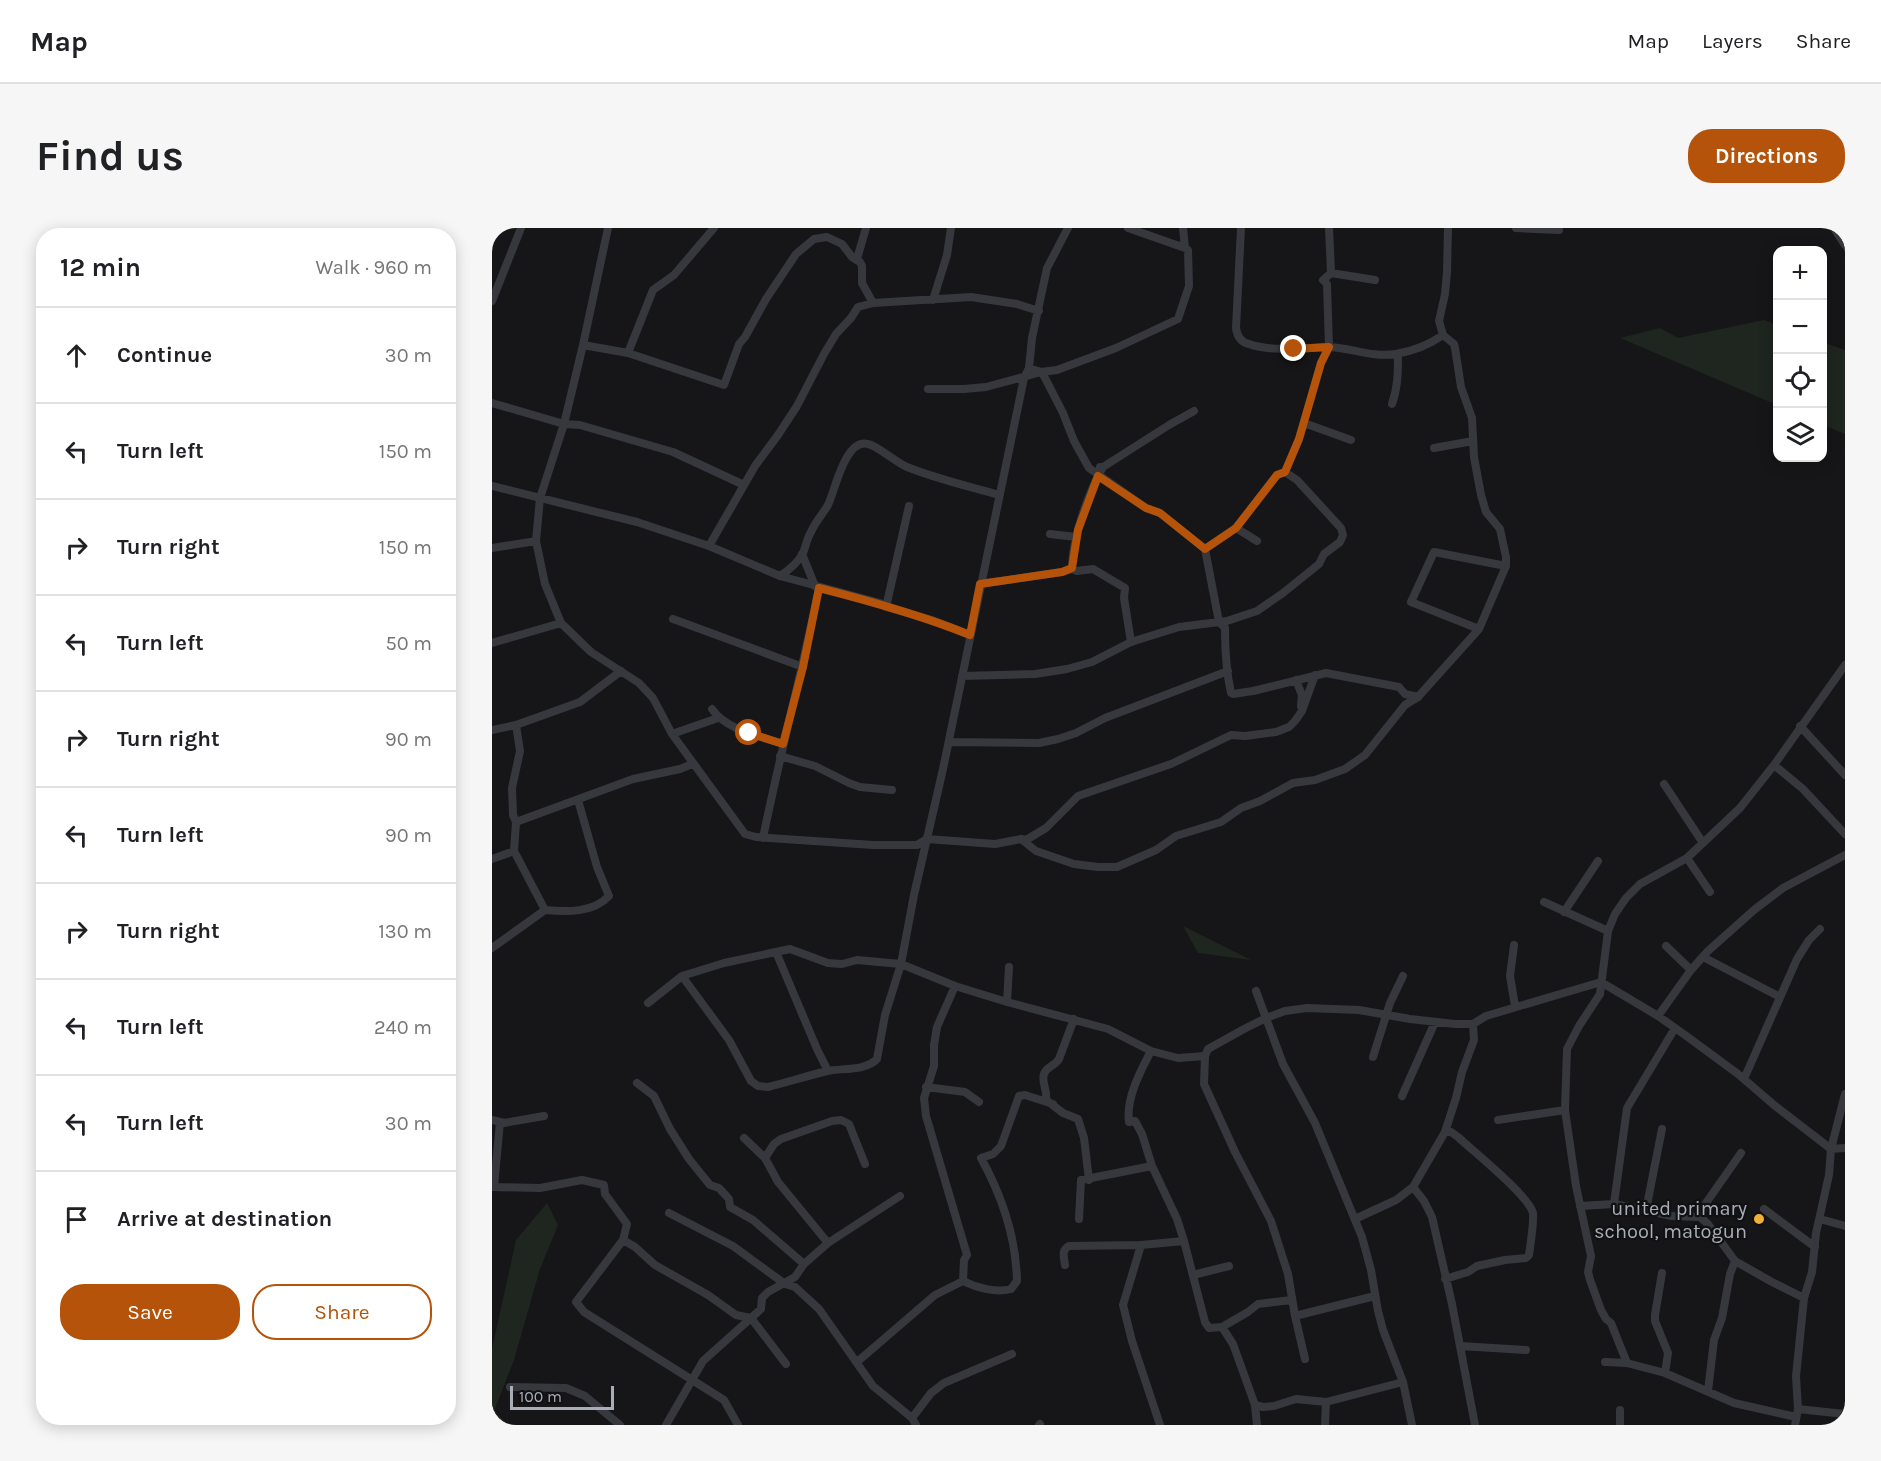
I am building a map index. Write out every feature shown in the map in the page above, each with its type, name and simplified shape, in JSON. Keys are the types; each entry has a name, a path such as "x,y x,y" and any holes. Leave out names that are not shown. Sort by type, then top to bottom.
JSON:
{"street":[{"path":"492,301 520,228"},
{"path":"608,228 564,424 540,498 536,541 545,584 561,622 591,652 639,683 653,698 672,734 692,764 745,834 763,838 873,845 917,845 927,839 995,844 1026,840 1046,828 1078,796 1171,764 1231,735 1245,736 1276,732 1289,727 1301,712 1315,675"},
{"path":"628,353 653,290 674,275 714,228"},
{"path":"857,259 866,228"},
{"path":"933,300 947,255 951,228"},
{"path":"682,976 729,1040 751,1081 758,1086 768,1087 828,1071 875,1062 885,1015 901,964 1024,378 1029,368 1032,338 1047,268 1068,228"},
{"path":"928,389 986,387 1057,370 1116,348 1178,319 1189,286 1188,250 1147,231 1128,228"},
{"path":"1183,228 1185,248"},
{"path":"1241,228 1236,327 1241,341 1251,345 1294,349 1329,347 1368,354 1398,354 1430,345 1443,335"},
{"path":"1329,228 1331,273"},
{"path":"1021,839 1036,851 1074,864 1117,867 1156,850 1176,836 1221,822 1241,808 1260,801 1293,783 1315,780 1345,769 1365,754 1406,705 1418,697 1479,629 1506,566 1506,557 1500,529 1486,512 1484,504 1474,457 1472,418 1461,387 1454,344 1443,335 1439,321 1445,294 1448,228"},
{"path":"1516,228 1560,230"},
{"path":"1834,228 1845,245"},
{"path":"583,345 628,353 724,385 739,344 766,299 794,257 814,239 827,237 842,243 862,266 862,283 871,299"},
{"path":"1205,549 1236,528 1277,475 1285,472 1304,423 1321,363 1329,347 1327,284 1323,280 1331,273"},
{"path":"1331,273 1375,280"},
{"path":"709,546 744,484 796,406 836,334 858,307 871,299 933,300 971,297 1017,304 1039,311"},
{"path":"1392,404 1399,376 1398,354"},
{"path":"1029,368 1041,372 1054,393 1074,441 1089,468 1146,508 1160,513 1205,549 1219,622 1225,628 1225,661 1230,691 1233,694 1328,673 1399,687 1405,694 1418,697"},
{"path":"492,403 673,452 744,484"},
{"path":"1072,568 1076,537 1098,476 1104,467 1194,411"},
{"path":"1304,423 1351,440"},
{"path":"1434,447 1473,441"},
{"path":"780,576 795,564 802,554 810,532 828,506 837,477 847,457 859,444 868,444 896,462 928,475 999,495"},
{"path":"1089,468 1104,467"},
{"path":"962,676 1035,674 1067,669 1092,662 1131,642 1179,627 1227,621 1257,610 1275,599 1319,564 1324,554 1340,542 1343,535 1341,528 1296,480 1285,472"},
{"path":"492,486 637,522 709,546 780,576 880,603 970,635"},
{"path":"886,607 909,506"},
{"path":"1236,528 1257,541"},
{"path":"1050,534 1076,537"},
{"path":"492,548 536,541"},
{"path":"1479,629 1411,602 1434,552 1506,566"},
{"path":"763,838 780,756 803,667 817,587 802,554"},
{"path":"980,584 1062,572 1072,568"},
{"path":"1072,568 1077,571 1093,568 1125,588 1124,598 1131,642"},
{"path":"672,618 803,667"},
{"path":"492,643 561,622"},
{"path":"1627,1363 1611,1323 1601,1310 1588,1272 1591,1256 1580,1206 1565,1110 1566,1050 1600,994 1608,932 1615,914 1626,898 1640,884 1688,858 1740,808 1774,765 1845,665"},
{"path":"492,730 516,725 580,702 621,671"},
{"path":"949,742 1039,743 1058,739 1077,733 1105,718 1228,671"},
{"path":"1296,680 1302,695 1301,712"},
{"path":"712,709 718,718 749,733 783,744"},
{"path":"672,734 718,718"},
{"path":"516,725 520,751 512,788 513,815 516,822 514,851 545,910"},
{"path":"1800,726 1845,775"},
{"path":"780,756 815,766 860,787 892,790"},
{"path":"516,822 633,779 680,769 692,764"},
{"path":"1774,765 1803,789 1845,834"},
{"path":"1664,784 1703,843"},
{"path":"492,948 545,910 569,913 601,904 609,896 597,867 579,800"},
{"path":"492,859 514,851"},
{"path":"1658,1016 1690,970 1754,910 1776,894 1845,855"},
{"path":"1688,858 1710,892"},
{"path":"1564,912 1598,861"},
{"path":"1544,902 1608,932"},
{"path":"1744,1079 1803,948 1820,929"},
{"path":"1514,945 1510,976 1515,1006"},
{"path":"1666,946 1690,970"},
{"path":"648,1003 682,976 724,963 790,949 828,963 842,964 857,960 901,964 955,986 1108,1029 1151,1051 1178,1058 1205,1056"},
{"path":"776,952 828,1071"},
{"path":"1703,957 1780,997"},
{"path":"1007,1002 1009,967"},
{"path":"1373,1057 1390,1003 1403,976"},
{"path":"1305,1359 1294,1316 1288,1274 1271,1221 1235,1152 1204,1084 1205,1056 1208,1049 1266,1018 1285,1011 1307,1008 1359,1010 1435,1022 1473,1024 1486,1016 1515,1006 1601,982 1675,1028 1744,1079 1831,1149 1845,1148"},
{"path":"955,986 937,1027 934,1066 924,1098 926,1116 967,1255 964,1260 963,1281"},
{"path":"1256,991 1283,1064 1316,1123 1362,1238 1383,1330 1403,1382 1412,1425"},
{"path":"1074,1019 1059,1059 1044,1074 1046,1100 1063,1113 1078,1119 1084,1138 1089,1179"},
{"path":"1402,1096 1435,1022"},
{"path":"1355,1219 1396,1200 1413,1187 1445,1132 1462,1072 1474,1040 1473,1024"},
{"path":"1614,1204 1627,1108 1675,1028"},
{"path":"1151,1051 1138,1077 1128,1115 1129,1122 1135,1121 1142,1134 1152,1166 1177,1219 1205,1322 1209,1328 1222,1327 1258,1304 1292,1300"},
{"path":"637,1083 654,1096 660,1111 689,1159 710,1185 719,1188 729,1199 730,1207 753,1220 804,1264"},
{"path":"926,1087 965,1092 979,1102"},
{"path":"1796,1417 1796,1376 1804,1298 1812,1272 1829,1175 1831,1149 1845,1094"},
{"path":"963,1281 975,1287 1000,1291 1011,1289 1017,1281 1011,1229 998,1192 981,1158 993,1154 1001,1146 1019,1096 1025,1095 1053,1104"},
{"path":"1498,1120 1565,1110"},
{"path":"544,1116 504,1123 496,1121 493,1187 540,1188 582,1180 604,1185 605,1194 627,1224 624,1240 576,1302 584,1312 724,1400 738,1425"},
{"path":"765,1158 774,1144 781,1139 841,1120 849,1124 865,1164"},
{"path":"1646,1210 1662,1129"},
{"path":"1445,1132 1451,1132 1458,1137 1520,1193 1533,1213 1529,1255 1526,1258 1478,1266 1468,1272 1445,1279"},
{"path":"744,1138 765,1158 778,1182 828,1243"},
{"path":"1700,1217 1706,1203 1741,1153"},
{"path":"1079,1219 1081,1180 1152,1166"},
{"path":"1413,1187 1424,1201 1432,1217 1475,1425"},
{"path":"666,1425 703,1361 761,1309 762,1298 768,1292 795,1277 804,1264 828,1243 900,1196"},
{"path":"1580,1206 1614,1204 1672,1216 1700,1217 1736,1261 1804,1298"},
{"path":"1764,1209 1815,1247"},
{"path":"669,1213 733,1246 785,1284 795,1287 819,1309 873,1386 914,1421 934,1389 1012,1354"},
{"path":"1820,1219 1845,1226"},
{"path":"624,1240 655,1265 708,1295 736,1315 751,1318 786,1364"},
{"path":"1065,1265 1063,1252 1069,1245 1141,1245 1184,1240"},
{"path":"1141,1245 1123,1305 1132,1341 1160,1425"},
{"path":"1707,1391 1714,1340 1722,1318 1730,1274 1736,1261"},
{"path":"1193,1275 1229,1266"},
{"path":"1662,1273 1655,1321 1668,1353 1665,1373"},
{"path":"857,1362 936,1294 963,1281"},
{"path":"1294,1316 1375,1296"},
{"path":"1222,1327 1233,1344 1255,1405 1257,1425"},
{"path":"1460,1346 1526,1350"},
{"path":"1605,1362 1627,1363 1665,1373 1734,1403 1796,1417 1845,1414"},
{"path":"1255,1405 1275,1406 1296,1400 1326,1402 1403,1382"},
{"path":"510,1387 566,1388 585,1396 620,1425"},
{"path":"1325,1425 1326,1402"},
{"path":"1620,1410 1620,1425"}],"shaded area":[{"path":"1764,320 1773,323 1773,403 1620,338 1660,328 1678,338"},
{"path":"1827,344 1845,350 1845,434 1827,427"},
{"path":"1183,926 1251,960 1198,953"},
{"path":"547,1203 558,1225 540,1269 514,1360 494,1411 509,1425 492,1425 492,1349 516,1240"}],"place":[{"name":"united primary school, matogun","path":"1759,1219"}],"route":[{"path":"749,733 783,744 803,667 819,588 880,603 970,635 980,584 1062,572 1072,568 1076,537 1098,476 1146,508 1160,513 1205,549 1236,528 1277,475 1285,472 1299,439 1321,363 1329,347 1294,349"}]}
